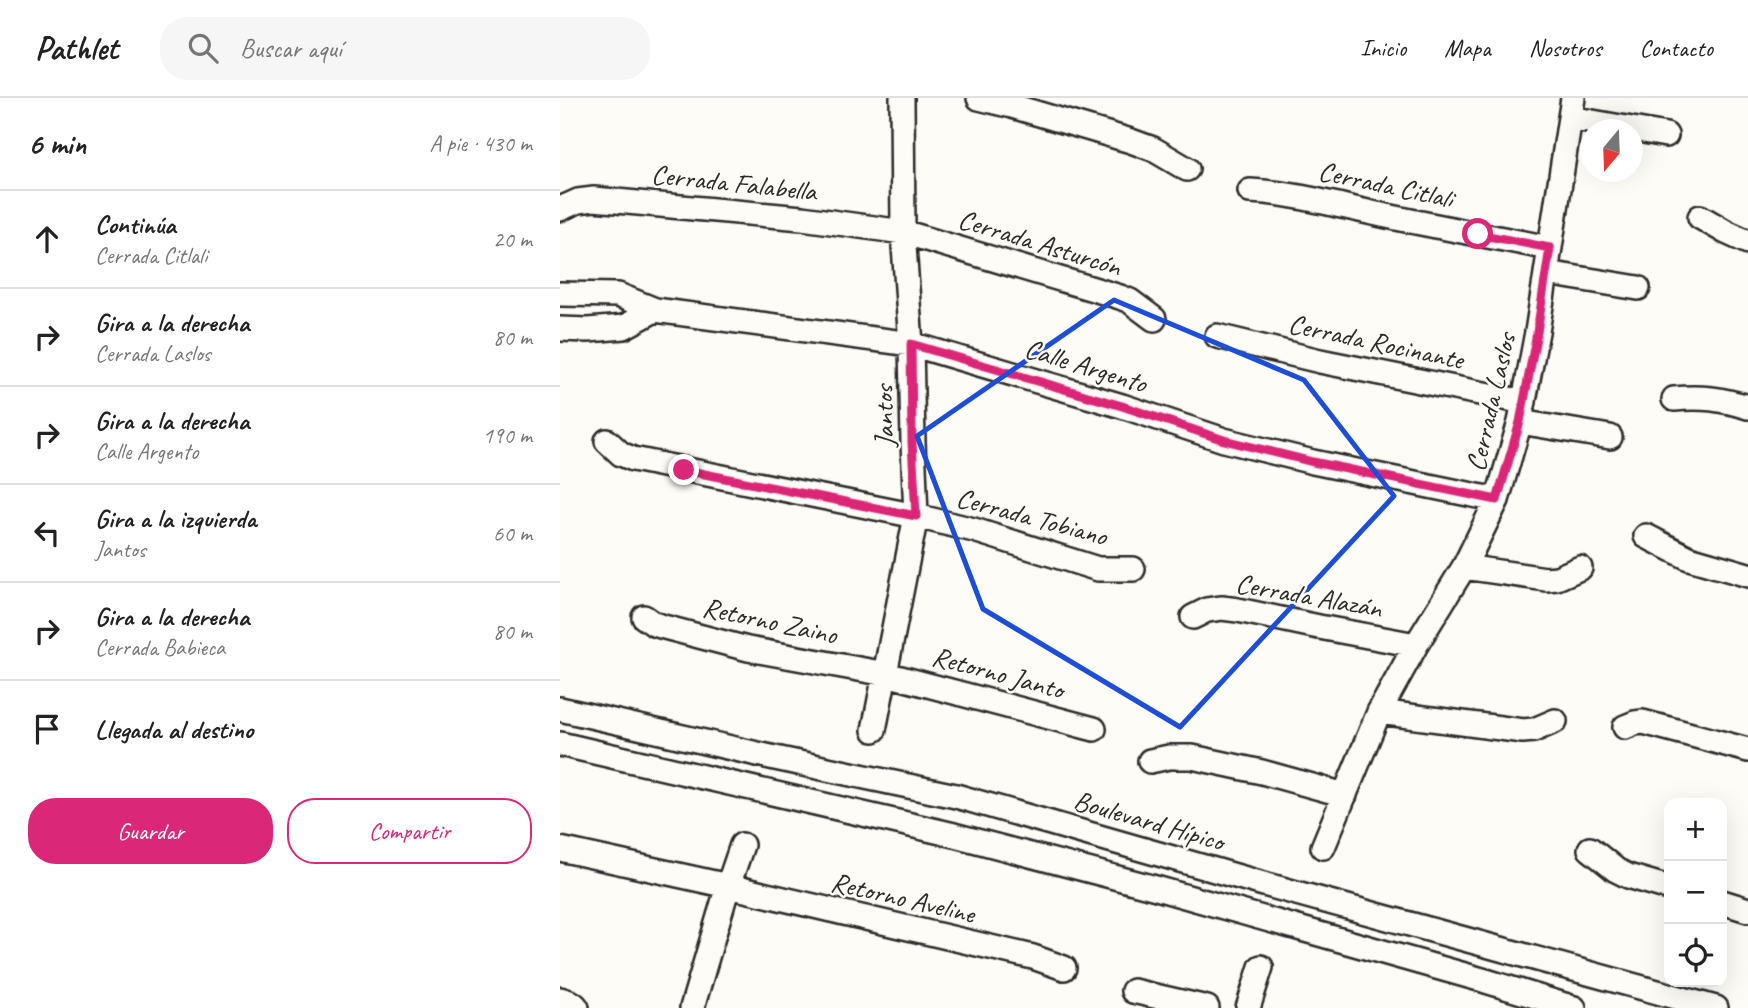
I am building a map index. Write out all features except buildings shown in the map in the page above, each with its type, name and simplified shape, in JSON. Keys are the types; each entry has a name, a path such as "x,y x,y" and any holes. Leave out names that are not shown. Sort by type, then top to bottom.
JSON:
{"street":[{"name":"Jantos","path":"874,730 916,516 911,344 903,232 902,98"},
{"path":"979,98 1131,141 1153,149 1187,169"},
{"path":"1572,108 1666,135"},
{"name":"Cerrada Laslos","path":"1323,847 1379,712 1464,567 1497,500 1522,412 1547,273 1572,108"},
{"name":"Cerrada Citlali","path":"1250,191 1296,196 1550,248"},
{"name":"Cerrada Falabella","path":"560,208 578,201 594,199 802,218 903,232"},
{"path":"1700,217 1748,242"},
{"name":"Cerrada Asturcón","path":"903,232 1120,297 1154,319"},
{"path":"1547,273 1638,288"},
{"name":"Calle Argento","path":"560,294 618,295 655,310 911,344 1122,406 1224,440 1313,462 1497,500"},
{"path":"560,329 624,327 655,310"},
{"name":"Cerrada Rocinante","path":"1217,336 1522,412 1610,437"},
{"path":"1674,400 1714,398 1748,407"},
{"name":"Cerrada Tobiano","path":"607,441 621,454 633,459 916,516 974,530 1097,569 1133,569"},
{"path":"1646,536 1689,558 1748,575"},
{"path":"1464,567 1546,579 1557,578 1580,568"},
{"name":"Cerrada Alazán","path":"1193,617 1208,610 1238,610 1416,645"},
{"name":"Retorno Zaino","path":"644,617 654,624 748,649 886,674"},
{"name":"Retorno Janto","path":"886,674 1094,729"},
{"name":"Boulevard Hípico","path":"560,709 956,796 1260,883 1716,1008"},
{"path":"1379,712 1523,731 1534,730 1555,721"},
{"path":"1625,727 1643,722 1748,750"},
{"path":"560,744 954,835 1156,888 1574,1008"},
{"path":"1150,761 1169,757 1192,757 1345,794"},
{"path":"692,1008 742,845"},
{"name":"Retorno Aveline","path":"560,849 1033,957 1064,968"},
{"path":"1590,849 1616,870 1664,887"},
{"path":"1252,916 1260,883"},
{"path":"1727,903 1748,909"},
{"path":"1248,1008 1261,967"},
{"path":"1133,991 1207,1008"},
{"path":"560,999 576,1005 577,1008"}],"highlighted area":[{"path":"1114,300 1304,380 1394,496 1180,727 983,609 917,436"}],"route":[{"path":"684,470 916,516 911,344 1122,406 1224,440 1313,462 1497,500 1520,422 1550,248 1478,234"}]}
